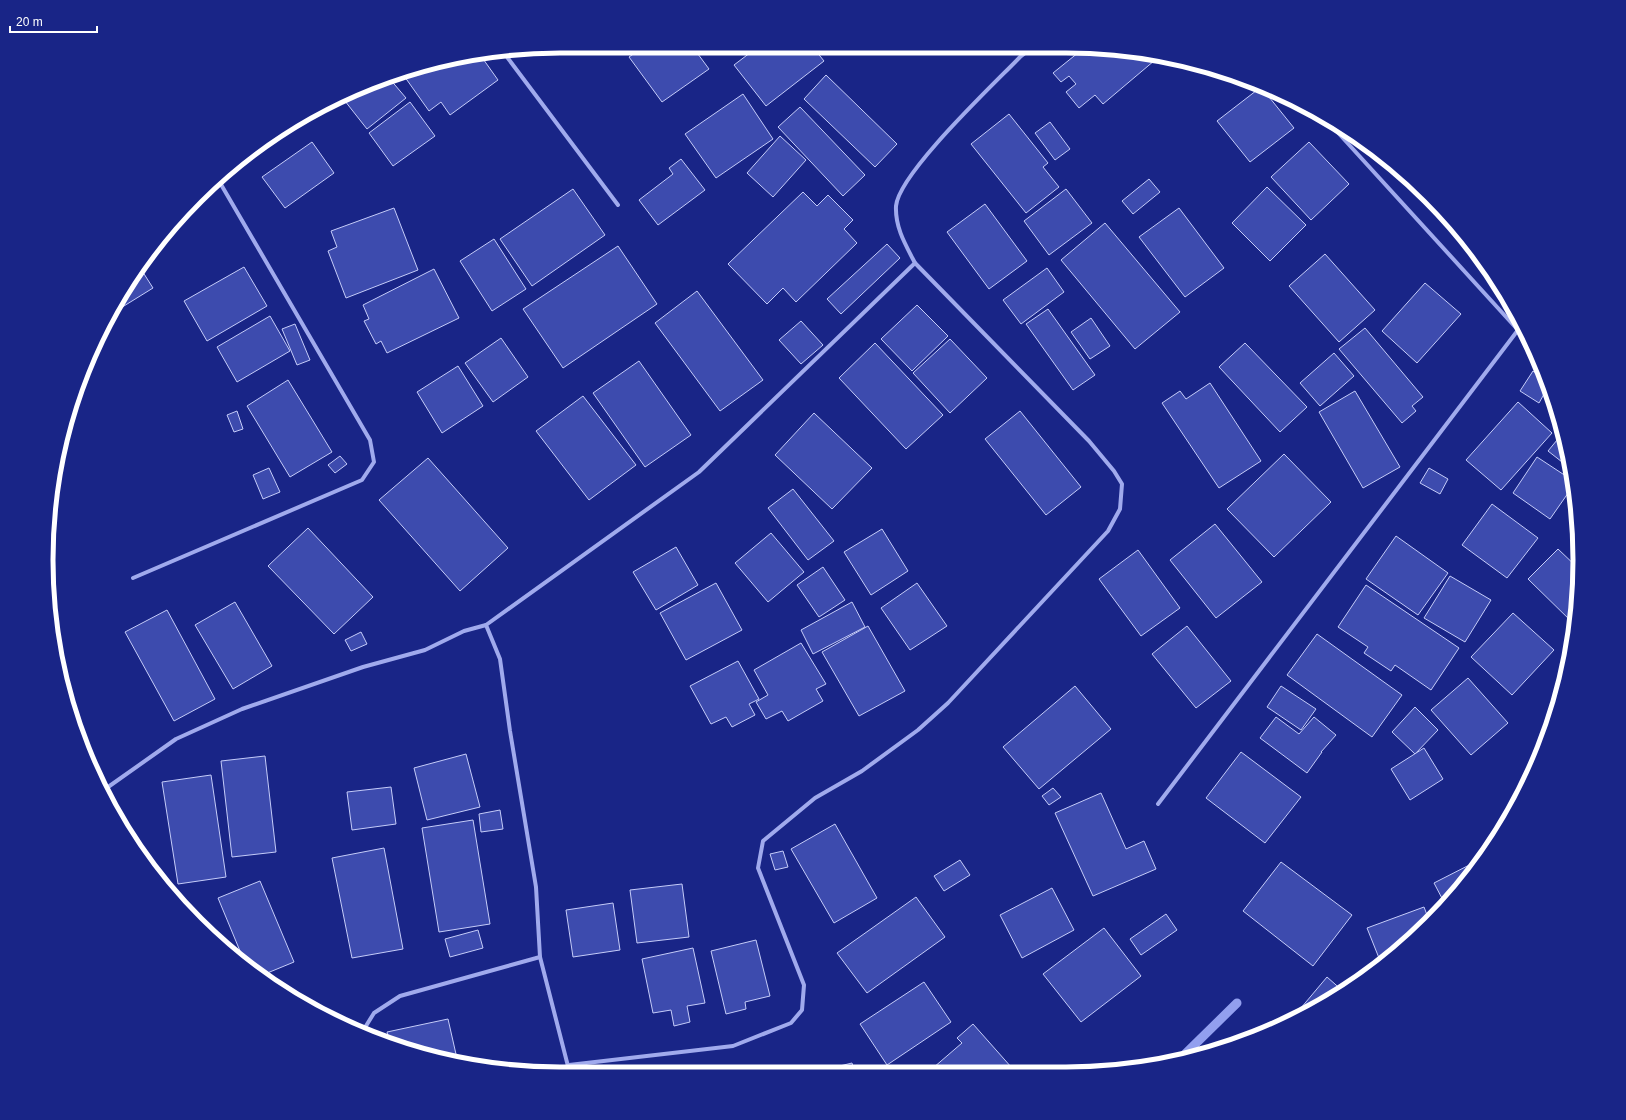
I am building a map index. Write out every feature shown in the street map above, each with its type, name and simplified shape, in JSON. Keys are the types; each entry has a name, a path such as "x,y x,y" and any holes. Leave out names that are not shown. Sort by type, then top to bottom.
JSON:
{"street":[{"path":"486,625 500,659 510,731 536,887 540,957 569,1065 733,1046 791,1023 802,1010 804,985 758,868 763,841 815,798 862,771 918,730 948,703 1108,532 1120,509 1122,484 1114,471 1089,441 915,263 900,234 896,218 896,204 904,185 921,161 1025,53"},
{"path":"506,56 618,204"},
{"path":"1337,131 1517,329"},
{"path":"133,578 362,480 374,462 370,440 221,184"},
{"path":"107,788 176,739 242,708 363,667 425,650 464,631 486,625 699,472 915,263"},
{"path":"1158,804 1518,330"},
{"path":"365,1028 374,1013 400,996 540,957"}],"building":[{"path":"635,53 697,53 709,69 662,102 629,57"},
{"path":"750,53 818,53 824,61 766,106 734,65"},
{"path":"1077,53 1132,57 1154,61 1103,104 1095,95 1079,108 1066,92 1076,84 1069,76 1061,82 1053,73"},
{"path":"483,59 498,80 450,115 441,102 429,111 405,77 429,70"},
{"path":"826,75 897,144 875,167 804,99"},
{"path":"392,82 406,98 367,129 345,101"},
{"path":"1256,91 1268,95 1294,128 1250,162 1217,121"},
{"path":"743,94 773,139 716,178 685,134"},
{"path":"410,102 435,136 393,166 369,133"},
{"path":"800,107 865,175 843,196 778,127"},
{"path":"1009,114 1048,163 1043,167 1059,187 1026,213 971,144"},
{"path":"1050,122 1070,149 1055,160 1035,133"},
{"path":"780,136 806,160 773,197 747,173"},
{"path":"312,142 334,173 285,208 262,177"},
{"path":"1309,142 1349,184 1311,220 1271,177"},
{"path":"681,159 705,190 658,225 639,200 673,174 669,168"},
{"path":"1149,179 1160,192 1133,214 1122,201"},
{"path":"1267,187 1306,225 1270,261 1232,223"},
{"path":"573,189 605,235 532,286 500,239"},
{"path":"1066,189 1092,223 1049,255 1024,221"},
{"path":"803,192 817,206 828,195 853,220 844,229 857,243 796,302 783,288 767,304 728,264"},
{"path":"985,204 1027,261 989,289 947,232"},
{"path":"394,208 418,270 346,298 328,251 337,247 331,231"},
{"path":"1179,208 1224,268 1185,297 1139,237"},
{"path":"1105,223 1180,312 1135,349 1061,260"},
{"path":"494,239 526,289 492,311 460,261"},
{"path":"887,244 900,258 841,314 827,299"},
{"path":"618,246 657,304 563,368 523,309"},
{"path":"1325,254 1375,310 1339,342 1289,286"},
{"path":"244,267 267,306 207,341 184,301"},
{"path":"1047,268 1064,292 1021,324 1003,300"},
{"path":"434,269 459,318 387,353 381,341 376,344 364,321 369,319 363,305"},
{"path":"143,272 153,288 120,309"},
{"path":"1425,283 1461,314 1417,363 1382,331"},
{"path":"697,291 763,380 720,411 655,323"},
{"path":"917,305 948,336 912,371 881,339"},
{"path":"1048,309 1095,375 1073,390 1026,324"},
{"path":"270,316 290,351 237,382 217,347"},
{"path":"1091,318 1110,346 1090,359 1071,332"},
{"path":"801,321 823,345 801,364 779,340"},
{"path":"295,324 310,360 297,365 282,329"},
{"path":"1365,328 1423,397 1412,406 1416,411 1402,423 1339,349"},
{"path":"501,338 528,377 493,402 465,363"},
{"path":"950,339 987,378 950,413 913,373"},
{"path":"875,343 943,415 906,449 839,378"},
{"path":"1245,343 1307,407 1280,432 1219,367"},
{"path":"1334,353 1354,376 1320,406 1300,383"},
{"path":"639,361 691,435 645,467 593,393"},
{"path":"458,366 483,406 442,433 417,392"},
{"path":"1533,371 1537,374 1545,393 1539,403 1520,391"},
{"path":"288,380 332,452 290,477 247,406"},
{"path":"1210,383 1261,461 1219,488 1162,403 1180,391 1186,399"},
{"path":"1355,391 1400,467 1363,488 1319,412"},
{"path":"583,396 636,465 589,500 536,431"},
{"path":"1518,402 1552,433 1501,490 1466,460"},
{"path":"237,411 243,429 234,432 227,415"},
{"path":"1020,411 1081,487 1046,515 985,439"},
{"path":"814,413 872,468 832,509 775,455"},
{"path":"1558,439 1563,463 1548,451"},
{"path":"1284,454 1331,502 1274,557 1227,509"},
{"path":"340,456 347,464 335,473 328,465"},
{"path":"1537,457 1566,476 1569,492 1550,519 1513,493"},
{"path":"428,458 508,548 460,591 379,500"},
{"path":"269,468 280,492 263,499 253,475"},
{"path":"1429,468 1448,479 1440,494 1420,483"},
{"path":"793,489 834,541 808,560 768,508"},
{"path":"1492,504 1538,538 1507,578 1462,545"},
{"path":"1215,524 1262,582 1216,618 1170,560"},
{"path":"308,528 373,597 334,634 268,566"},
{"path":"882,529 908,571 871,595 844,552"},
{"path":"771,533 804,572 768,602 735,563"},
{"path":"1396,536 1448,573 1418,615 1366,579"},
{"path":"676,547 698,585 656,610 633,572"},
{"path":"1558,549 1573,563 1570,620 1528,579"},
{"path":"1138,550 1180,608 1141,636 1099,579"},
{"path":"823,567 845,600 819,617 797,585"},
{"path":"1450,576 1491,600 1465,642 1424,618"},
{"path":"716,583 742,630 686,660 660,613"},
{"path":"917,583 947,626 910,650 881,608"},
{"path":"1366,585 1459,648 1431,690 1395,665 1391,671 1364,653 1368,647 1338,627"},
{"path":"235,602 272,666 233,689 195,625"},
{"path":"852,602 865,627 813,654 801,630"},
{"path":"167,610 215,699 174,721 125,632"},
{"path":"1513,613 1554,650 1512,695 1471,657"},
{"path":"868,626 905,691 859,716 822,652"},
{"path":"1187,626 1231,681 1196,708 1152,654"},
{"path":"361,632 367,644 351,651 345,640"},
{"path":"1317,634 1402,695 1372,737 1287,675"},
{"path":"801,643 826,684 816,689 823,701 788,721 782,711 766,719 756,702 768,695 754,670"},
{"path":"738,661 759,699 749,704 755,715 732,727 726,717 711,724 690,686"},
{"path":"1468,678 1508,723 1471,755 1431,710"},
{"path":"1075,686 1111,729 1039,789 1003,747"},
{"path":"1281,686 1316,709 1301,730 1267,707"},
{"path":"1415,707 1438,730 1415,754 1392,732"},
{"path":"1276,717 1299,734 1314,717 1336,735 1321,752 1307,773 1260,738"},
{"path":"1424,748 1443,779 1410,800 1391,769"},
{"path":"1241,752 1301,797 1265,843 1206,798"},
{"path":"466,754 480,807 427,820 414,768"},
{"path":"265,756 276,852 232,857 221,761"},
{"path":"211,775 226,877 178,884 162,782"},
{"path":"391,787 396,824 352,830 347,792"},
{"path":"1053,788 1061,797 1049,805 1042,796"},
{"path":"1101,793 1126,849 1144,841 1156,869 1093,896 1055,813"},
{"path":"500,810 503,829 481,832 479,814"},
{"path":"473,820 490,924 439,932 422,828"},
{"path":"835,824 877,898 834,923 791,849"},
{"path":"384,848 403,949 352,958 332,858"},
{"path":"783,851 788,867 775,870 770,854"},
{"path":"960,860 970,875 944,891 934,876"},
{"path":"1281,862 1352,915 1313,966 1243,911"},
{"path":"1472,864 1442,899 1434,883"},
{"path":"260,881 294,962 266,973 241,954 218,898"},
{"path":"682,884 689,937 637,943 630,890"},
{"path":"1052,888 1074,930 1022,958 1000,915"},
{"path":"916,897 945,937 867,993 837,953"},
{"path":"613,903 620,950 573,957 566,910"},
{"path":"1424,907 1427,916 1379,958 1367,928"},
{"path":"1166,914 1177,930 1141,955 1130,939"},
{"path":"1104,928 1141,976 1081,1022 1043,974"},
{"path":"478,930 483,948 450,957 445,939"},
{"path":"756,940 770,996 745,1002 746,1009 726,1014 711,951"},
{"path":"693,948 705,1003 687,1006 690,1022 674,1026 671,1010 653,1013 642,959"},
{"path":"1327,977 1339,988 1320,999 1299,1010"},
{"path":"924,982 951,1022 887,1065 860,1024"},
{"path":"448,1019 456,1056 429,1050 397,1040 388,1037 387,1032"},
{"path":"973,1024 1011,1067 934,1067 962,1043 957,1038"},
{"path":"852,1063 853,1067 836,1067"}],"waterway":[{"path":"1187,1052 1237,1003"}]}
